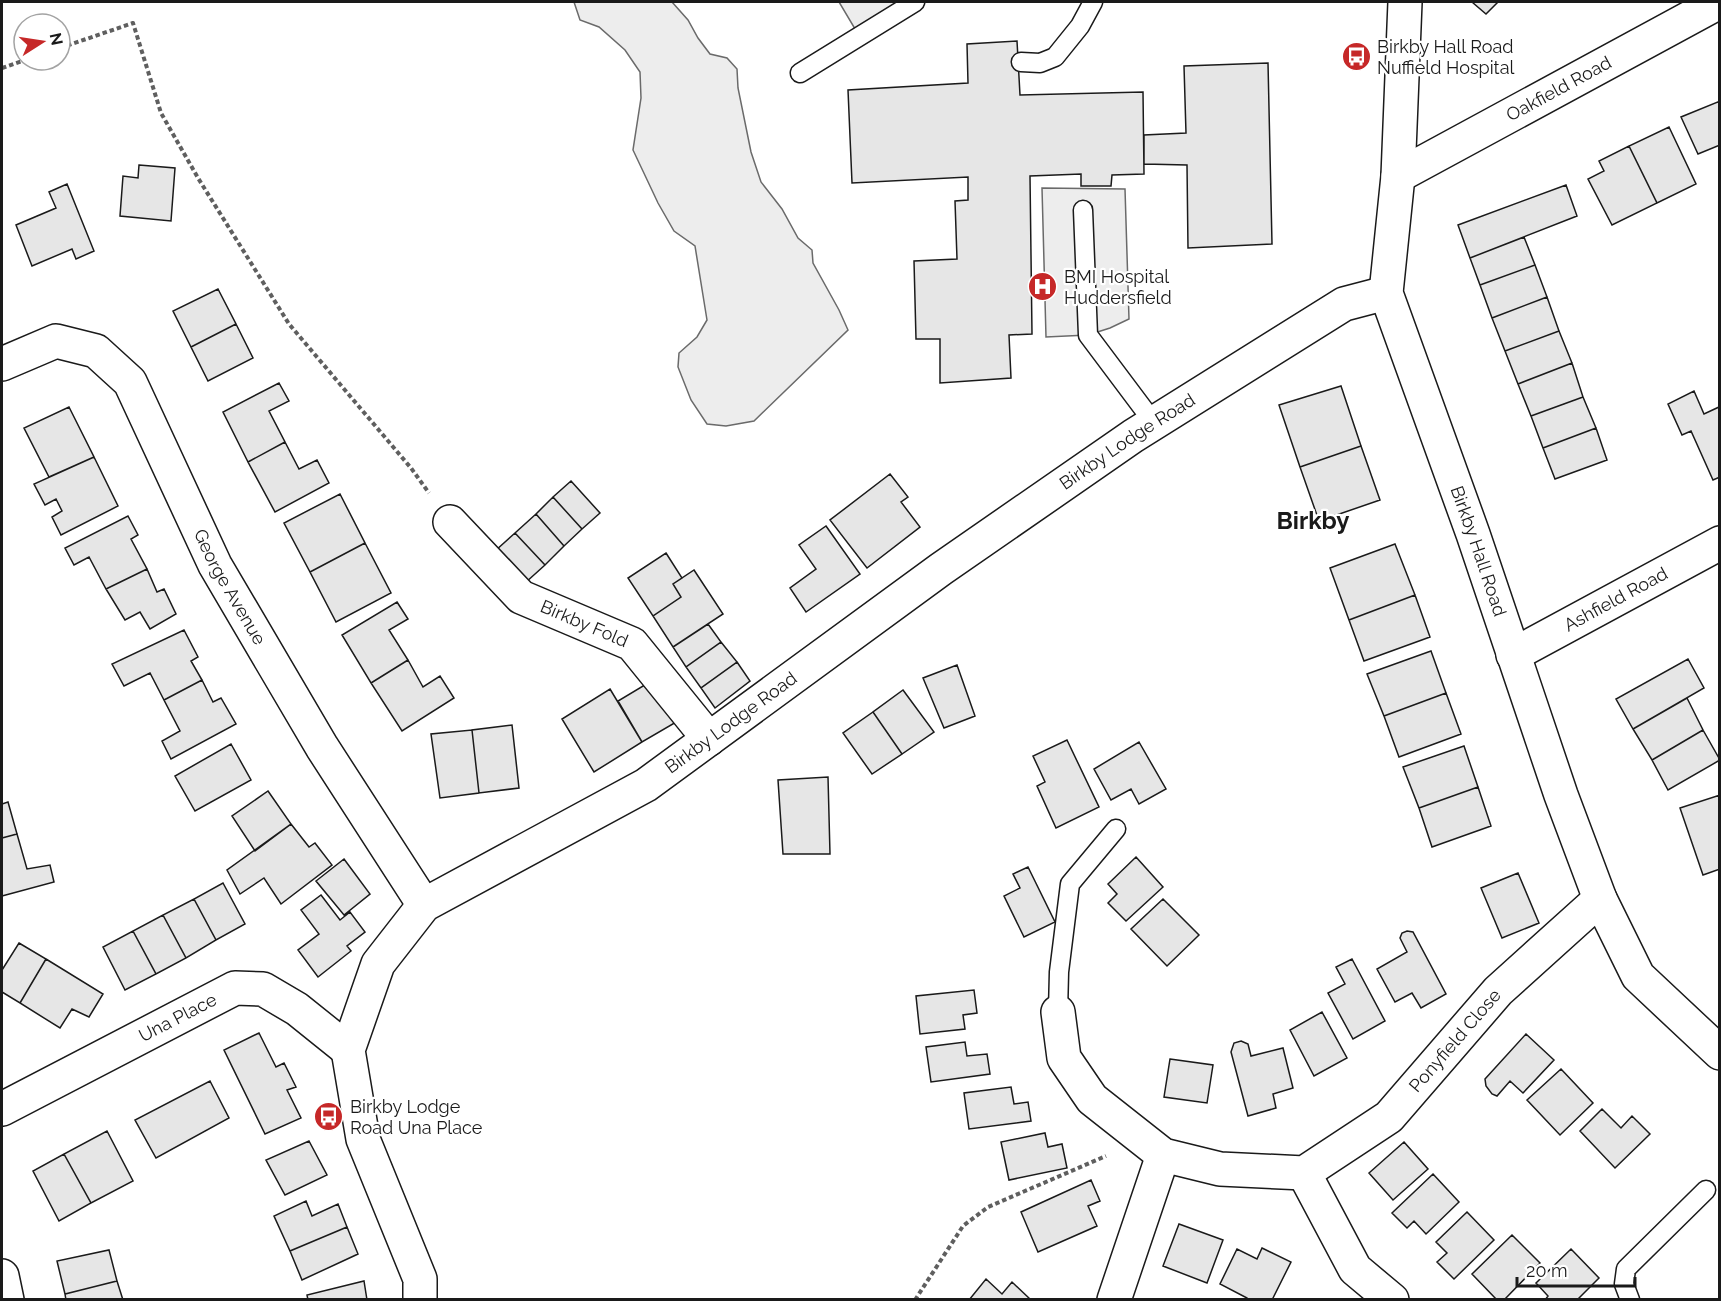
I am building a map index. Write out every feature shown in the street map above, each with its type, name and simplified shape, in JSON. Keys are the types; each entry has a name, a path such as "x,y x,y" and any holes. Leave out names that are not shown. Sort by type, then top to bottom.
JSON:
{"street":[{"name":"Birkby Hall Road","path":"1405,2 1398,176 1386,293 1473,534 1561,795 1600,899 1638,976 1719,1053"},
{"name":"Oakfield Road","path":"1398,176 1719,2"},
{"name":"Birkby Lodge Road","path":"420,1299 420,1279 363,1139 348,1050 378,964 424,905 646,785 941,568 1154,423 1344,304 1386,293"},
{"name":"George Avenue","path":"2,364 57,342 96,351 129,382 215,565 322,747 424,905"},
{"name":"Birkby Fold","path":"450,522 521,597 632,644 709,739"},
{"name":"Ashfield Road","path":"1513,655 1719,543"},
{"name":"Ponyfield Close","path":"1304,1173 1389,1117 1498,991 1600,899"},
{"name":"Una Place","path":"2,1109 236,988 263,989 297,1009 348,1050"},
{"path":"1058,1012 1064,1058 1092,1099 1163,1155 1220,1169 1304,1173 1355,1269 1392,1299"},
{"path":"1114,1299 1163,1155"},
{"path":"2,1276 7,1299"}],"lane":[{"path":"800,74 915,2"},
{"path":"1021,62 1040,63 1055,57 1080,26 1093,2"},
{"path":"1083,210 1088,335 1154,423"},
{"path":"1058,1012 1059,972 1070,884 1116,830"},
{"path":"1630,1299 1624,1284 1626,1269 1706,1190"}],"path":[{"path":"72,44 133,22 161,113 198,178 289,324 411,468 450,522"},
{"path":"915,1299 963,1226 988,1207 1116,1152 1130,1129"}],"shaded area":[{"path":"574,2 672,2 688,20 710,54 727,58 737,69 738,88 751,152 761,182 782,209 798,238 812,250 813,263 848,330 754,421 726,426 707,424 691,400 678,367 679,353 697,337 707,320 695,246 674,231 633,150 641,98 640,72 625,50 599,27 580,20"},
{"path":"839,2 908,2 858,34"},
{"path":"1042,188 1125,189 1129,319 1088,335 1046,337"}],"building":[{"path":"1472,2 1498,2 1486,14"},
{"path":"1017,41 1020,95 1143,92 1144,174 1112,175 1111,186 1081,186 1081,174 1030,176 1032,334 1009,335 1011,378 940,383 940,339 916,339 914,261 957,259 955,201 968,200 968,177 852,183 848,90 968,83 967,44"},
{"path":"1268,63 1272,244 1188,248 1187,165 1144,164 1144,135 1186,133 1184,66"},
{"path":"1720,101 1720,145 1698,154 1681,117"},
{"path":"1669,127 1696,184 1657,203 1629,146"},
{"path":"1629,146 1657,203 1612,225 1588,179 1604,171 1599,161"},
{"path":"139,165 175,168 171,221 120,216 123,176 138,178"},
{"path":"67,184 94,251 76,259 72,249 32,266 16,225 56,208 49,192"},
{"path":"1566,185 1577,216 1470,258 1458,225"},
{"path":"1524,237 1535,265 1480,285 1470,258"},
{"path":"1535,265 1547,297 1492,318 1480,285"},
{"path":"218,289 236,324 191,347 173,311"},
{"path":"1547,297 1559,331 1505,351 1492,318"},
{"path":"236,324 253,358 208,381 191,347"},
{"path":"1559,331 1572,363 1518,384 1505,351"},
{"path":"1572,363 1583,397 1531,416 1518,384"},
{"path":"279,383 289,401 269,411 285,442 248,462 223,412"},
{"path":"1341,386 1361,446 1300,467 1279,405"},
{"path":"1694,391 1704,414 1720,408 1720,477 1713,480 1691,431 1682,435 1668,404"},
{"path":"1583,397 1596,428 1543,448 1531,416"},
{"path":"69,407 94,457 49,477 24,428"},
{"path":"1596,428 1607,460 1555,479 1543,448"},
{"path":"285,442 299,469 317,460 329,483 275,512 248,462"},
{"path":"1361,446 1380,500 1319,521 1300,467"},
{"path":"94,457 118,506 61,535 52,517 62,511 56,499 45,505 34,484"},
{"path":"890,474 908,497 901,502 920,527 867,568 830,520"},
{"path":"571,481 600,513 582,529 553,497"},
{"path":"340,494 365,543 310,572 284,523"},
{"path":"553,497 582,529 564,546 536,514"},
{"path":"536,514 564,546 545,565 515,533"},
{"path":"128,516 138,535 131,539 147,569 106,589 89,557 74,565 65,548"},
{"path":"826,526 860,574 806,612 790,588 816,569 799,545"},
{"path":"515,533 545,565 525,583 495,551"},
{"path":"365,543 391,593 336,622 310,572"},
{"path":"1395,544 1415,595 1349,620 1330,568"},
{"path":"666,553 682,578 673,584 681,597 653,616 628,578"},
{"path":"147,569 157,592 164,589 176,614 150,629 140,612 125,620 106,589"},
{"path":"694,570 723,614 673,647 653,616 681,597 673,584"},
{"path":"1415,595 1430,637 1364,661 1349,620"},
{"path":"397,602 408,619 389,630 408,660 371,683 342,635"},
{"path":"708,624 721,642 686,667 673,647"},
{"path":"184,630 198,657 191,661 202,680 164,700 150,673 124,686 112,664"},
{"path":"721,642 737,662 701,688 686,667"},
{"path":"1431,651 1446,693 1384,716 1367,674"},
{"path":"1688,659 1704,688 1633,729 1616,699"},
{"path":"408,660 423,687 440,676 454,698 402,731 371,683"},
{"path":"737,662 750,681 715,708 701,688"},
{"path":"957,665 975,716 944,728 923,678"},
{"path":"202,680 213,702 221,698 236,724 171,759 162,741 180,731 164,700"},
{"path":"653,680 678,721 642,742 618,701"},
{"path":"610,689 642,742 594,772 562,719"},
{"path":"903,690 934,732 902,754 873,712"},
{"path":"1446,693 1461,734 1399,757 1384,716"},
{"path":"1687,698 1703,730 1652,760 1633,729"},
{"path":"873,712 902,754 872,774 843,733"},
{"path":"512,725 519,788 479,793 472,730"},
{"path":"472,730 479,793 440,798 431,734"},
{"path":"1703,730 1720,760 1668,790 1652,760"},
{"path":"1067,740 1099,807 1056,828 1037,786 1045,782 1033,756"},
{"path":"1139,742 1166,789 1139,804 1131,789 1111,800 1094,769"},
{"path":"231,744 251,780 195,811 175,776"},
{"path":"1464,746 1478,787 1419,808 1403,767"},
{"path":"828,777 830,854 783,854 778,780"},
{"path":"1478,787 1491,826 1432,847 1419,808"},
{"path":"268,791 291,824 255,851 232,816"},
{"path":"1720,795 1720,869 1703,875 1680,808"},
{"path":"8,802 17,834 2,838 2,804"},
{"path":"291,824 309,847 315,843 332,865 281,904 264,878 240,894 227,870"},
{"path":"17,834 27,869 50,865 54,882 2,896 2,838"},
{"path":"1136,857 1163,887 1126,921 1108,903 1117,894 1108,884"},
{"path":"344,859 370,894 344,915 316,881"},
{"path":"1028,867 1055,922 1024,937 1004,896 1020,888 1013,874"},
{"path":"1518,873 1539,923 1502,938 1481,888"},
{"path":"223,883 245,924 216,940 194,899"},
{"path":"321,895 340,920 350,912 365,932 347,946 351,951 318,977 298,950 319,934 301,910"},
{"path":"194,899 216,940 186,958 163,915"},
{"path":"1163,899 1199,935 1167,966 1131,929"},
{"path":"163,915 186,958 156,974 133,931"},
{"path":"133,931 156,974 125,990 103,947"},
{"path":"1413,932 1446,994 1421,1008 1412,993 1395,1002 1377,969 1407,952 1400,938 1402,933"},
{"path":"19,943 46,959 20,1003 2,992 2,970"},
{"path":"46,959 103,994 89,1017 72,1009 60,1028 20,1003"},
{"path":"1352,959 1385,1021 1353,1039 1328,993 1345,984 1336,967"},
{"path":"974,990 977,1013 963,1015 965,1029 920,1034 916,996"},
{"path":"1322,1012 1347,1058 1314,1076 1290,1030"},
{"path":"259,1033 276,1067 284,1063 296,1087 287,1090 301,1118 265,1134 224,1050"},
{"path":"1526,1034 1554,1060 1523,1093 1510,1081 1497,1096 1492,1094 1486,1086 1485,1079"},
{"path":"1241,1041 1248,1044 1251,1056 1283,1048 1293,1088 1273,1094 1276,1108 1248,1116 1231,1052 1234,1043"},
{"path":"965,1042 967,1056 987,1054 990,1074 931,1082 926,1047"},
{"path":"1170,1059 1213,1065 1207,1103 1164,1097"},
{"path":"1561,1069 1593,1103 1560,1135 1527,1100"},
{"path":"210,1081 229,1118 156,1158 135,1120"},
{"path":"1011,1087 1014,1104 1028,1102 1031,1121 969,1129 964,1093"},
{"path":"1602,1109 1621,1128 1632,1116 1650,1134 1615,1168 1580,1131"},
{"path":"107,1131 133,1181 91,1203 64,1154"},
{"path":"1045,1133 1048,1147 1062,1144 1067,1168 1009,1180 1001,1142"},
{"path":"309,1141 327,1175 285,1195 266,1160"},
{"path":"1404,1142 1428,1169 1393,1200 1369,1173"},
{"path":"64,1154 91,1203 59,1221 33,1171"},
{"path":"1433,1174 1459,1202 1426,1234 1414,1221 1407,1228 1392,1213"},
{"path":"1091,1180 1100,1201 1088,1206 1097,1226 1038,1252 1021,1212"},
{"path":"306,1201 312,1216 338,1204 347,1227 290,1251 274,1216"},
{"path":"1467,1212 1494,1240 1454,1279 1437,1262 1447,1253 1436,1242"},
{"path":"1179,1224 1223,1240 1207,1283 1163,1266"},
{"path":"347,1227 358,1254 302,1280 290,1251"},
{"path":"1512,1235 1540,1263 1504,1300 1497,1300 1472,1274"},
{"path":"1262,1248 1291,1262 1272,1300 1247,1300 1220,1284 1237,1249 1257,1259"},
{"path":"1571,1249 1599,1278 1577,1300 1545,1300 1548,1296 1536,1283"},
{"path":"109,1250 117,1281 65,1294 57,1261"},
{"path":"986,1279 1002,1294 1012,1282 1031,1300 969,1300"},
{"path":"117,1281 123,1300 66,1300 65,1294"},
{"path":"364,1281 367,1300 308,1300 307,1295"}],"place":[{"name":"Birkby Hall Road Nuffield Hospital","path":"1356,57"},
{"name":"BMI Hospital Huddersfield","path":"1043,287"},
{"name":"Birkby Lodge Road Una Place","path":"329,1117"}],"district":[{"name":"Birkby","path":"1313,521"}]}
